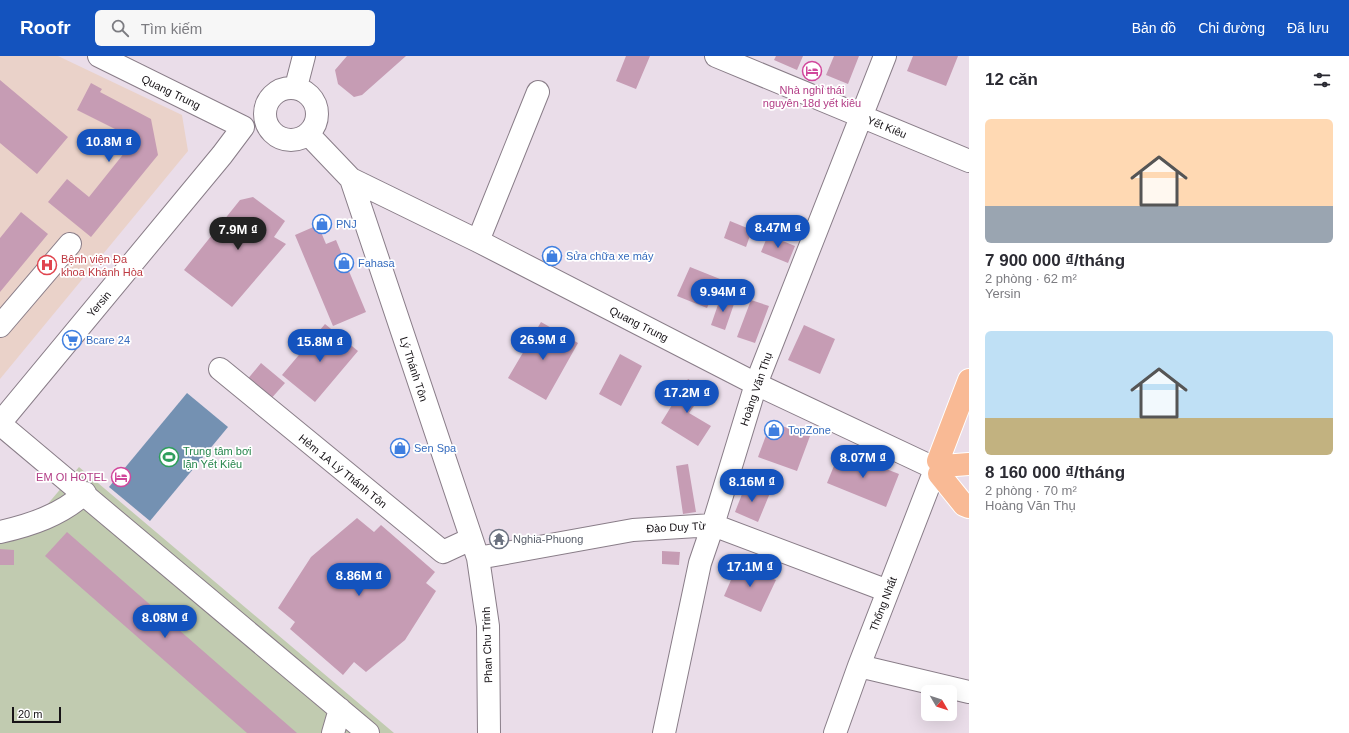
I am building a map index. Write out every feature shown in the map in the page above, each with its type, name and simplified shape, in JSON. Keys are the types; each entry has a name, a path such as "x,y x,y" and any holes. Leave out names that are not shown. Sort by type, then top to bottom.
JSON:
{"main road":[{"name":"Thống Nhất","path":"936,468 969,380"},
{"path":"936,468 969,464"},
{"path":"936,468 964,505 969,507"}],"street":[{"name":"Quang Trung","path":"99,56 243,127"},
{"path":"296,87 304,56"},
{"name":"Yết Kiêu","path":"716,56 969,161"},
{"name":"Hoàng Văn Thụ","path":"664,733 700,563 756,384 885,56"},
{"path":"296,87 311,96 315,103 317,112 316,121 309,134 297,140 288,141 279,138 271,132 265,123 264,112 267,102 274,94 281,90 296,87"},
{"path":"478,241 538,92"},
{"path":"243,127 265,123"},
{"name":"Yersin","path":"0,424 222,155 243,127"},
{"path":"309,134 351,179"},
{"name":"Quang Trung","path":"351,179 478,241 756,384 936,468"},
{"name":"Lý Thánh Tôn","path":"351,179 474,549"},
{"path":"0,326 70,244"},
{"name":"Hẻm 1A Lý Thánh Tôn","path":"220,369 442,552 474,549"},
{"path":"0,424 85,493 368,733"},
{"name":"Thống Nhất","path":"835,733 859,666 936,468"},
{"path":"0,532 55,515 71,505 85,493"},
{"name":"Đào Duy Từ","path":"474,549 632,530 713,525 888,591"},
{"name":"Phan Chu Trinh","path":"474,549 488,626 489,733"},
{"path":"859,666 969,692"},
{"path":"333,733 340,709"}],"shaded area":[{"name":"Bệnh viện Đa khoa Khánh Hòa","path":"0,56 58,56 182,115 188,151 0,379"}],"green space":[{"path":"79,467 394,733 0,733 0,539 25,531"}],"water":[{"name":"Trung tâm bơi lặn Yết Kiêu","path":"187,393 228,427 150,521 109,487"}],"building":[{"path":"347,56 406,56 362,95 354,97 338,84 335,70"},
{"path":"626,56 650,56 636,89 616,81"},
{"path":"776,56 803,56 797,70 774,60"},
{"path":"834,56 859,56 848,84 826,75"},
{"path":"913,56 958,56 946,86 907,71"},
{"path":"0,80 68,137 37,174 0,143"},
{"path":"91,83 102,89 100,92 151,119 158,155 91,237 48,202 67,179 89,197 129,147 131,137 77,110"},
{"path":"253,197 285,221 274,237 286,244 232,307 184,270 240,200"},
{"path":"21,212 48,234 0,292 0,238"},
{"path":"730,221 752,230 746,247 724,238"},
{"path":"318,225 326,244 336,240 366,312 333,326 295,235"},
{"path":"768,235 795,246 788,263 761,252"},
{"path":"690,267 720,279 707,308 677,296"},
{"path":"721,296 735,301 725,330 711,325"},
{"path":"751,300 769,306 755,343 737,337"},
{"path":"541,322 578,343 546,400 508,378"},
{"path":"325,324 358,351 315,402 282,375"},
{"path":"804,325 835,339 820,374 788,360"},
{"path":"620,354 642,366 621,406 599,394"},
{"path":"261,363 285,383 269,401 246,381"},
{"path":"688,379 706,389 689,413 711,426 698,446 661,423"},
{"path":"771,422 810,436 797,471 758,457"},
{"path":"840,451 899,474 886,507 827,483"},
{"path":"688,464 696,512 683,514 676,466"},
{"path":"746,484 770,493 758,522 735,512"},
{"path":"357,518 374,532 381,525 435,572 426,583 436,591 405,640 366,672 354,662 343,675 290,629 295,622 278,608 311,557"},
{"path":"67,532 297,733 247,733 45,556"},
{"path":"0,549 14,550 14,565 0,565"},
{"path":"662,551 680,552 679,565 662,564"},
{"path":"738,564 776,580 761,612 724,596"}],"place":[{"name":"Nhà nghỉ thái nguyên 18d yết kiêu","path":"812,71"},
{"name":"PNJ","path":"322,224"},
{"name":"Sửa chữa xe máy","path":"552,256"},
{"name":"Fahasa","path":"344,263"},
{"name":"Bệnh viện Đa khoa Khánh Hòa","path":"47,265"},
{"name":"Bcare 24","path":"72,340"},
{"name":"TopZone","path":"774,430"},
{"name":"Sen Spa","path":"400,448"},
{"name":"Trung tâm bơi lặn Yết Kiêu","path":"169,457"},
{"name":"EM OI HOTEL","path":"121,477"},
{"name":"Nghia-Phuong","path":"499,539"}]}
